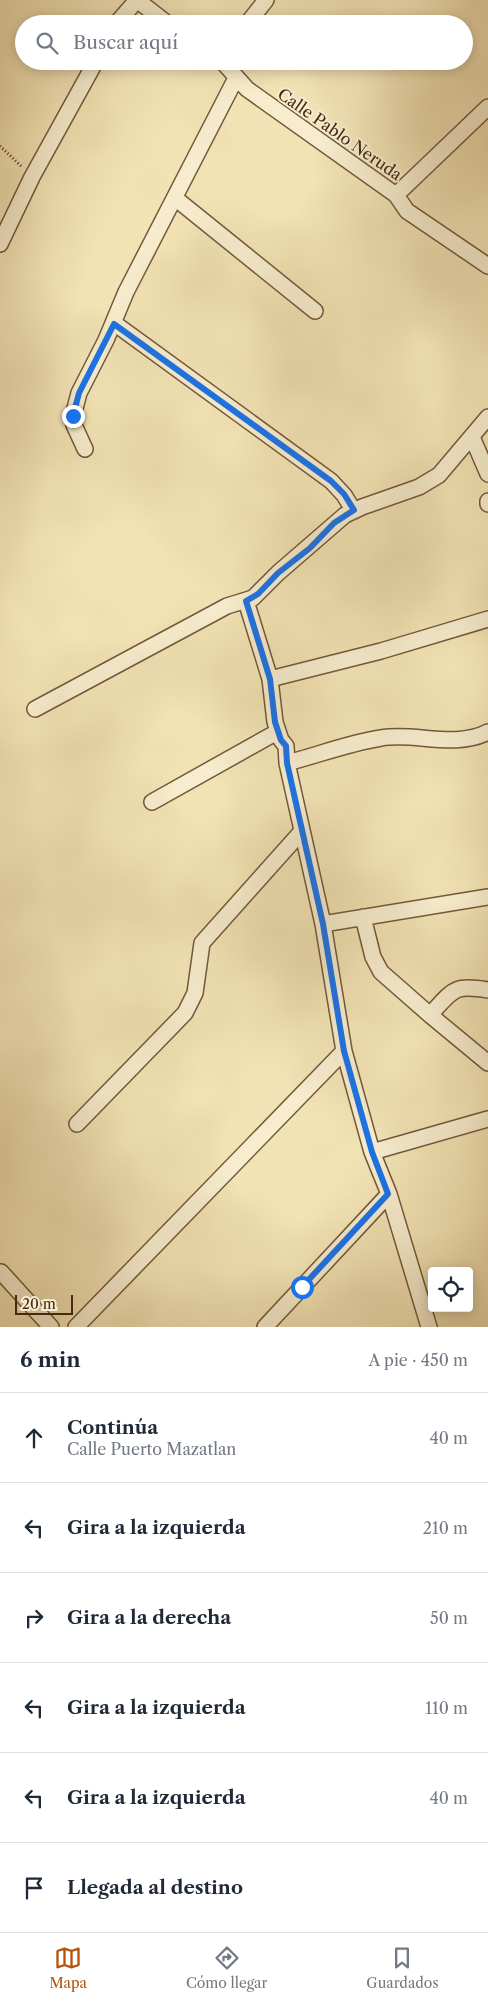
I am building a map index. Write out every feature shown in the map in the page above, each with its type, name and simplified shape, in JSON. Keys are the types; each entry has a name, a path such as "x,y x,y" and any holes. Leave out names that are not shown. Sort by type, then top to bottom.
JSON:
{"street":[{"path":"124,15 137,0 156,15"},
{"path":"254,15 266,0"},
{"path":"0,244 32,177 91,70"},
{"name":"Calle Pablo Neruda","path":"229,70 248,89 396,195 406,211 488,266"},
{"path":"85,450 74,425 75,406 86,377 114,324 126,292 236,78"},
{"path":"396,195 488,107"},
{"path":"175,198 315,311"},
{"path":"114,324 331,481 344,494 354,510"},
{"path":"35,709 227,606 246,601 258,594 278,573 310,548 334,523 354,510 430,481 447,467 488,417"},
{"path":"472,437 488,474"},
{"path":"246,601 270,679 277,732 286,746 287,763 323,924 344,1051 372,1152 388,1194 429,1327"},
{"path":"270,679 381,651 488,619"},
{"path":"152,802 277,732"},
{"path":"287,763 380,738 397,736 445,740 475,737 488,732"},
{"path":"77,1124 185,1013 195,993 202,943 302,831"},
{"path":"323,924 488,897"},
{"path":"363,917 373,957 381,972 488,1063"},
{"path":"430,1015 451,992 461,987 488,990"},
{"path":"76,1327 344,1051"},
{"path":"372,1152 488,1118"},
{"path":"265,1327 388,1194"},
{"path":"1,1272 51,1327"}],"path":[{"path":"0,146 32,177"}],"route":[{"path":"73,416 79,393 86,377 114,324 331,481 344,494 354,510 334,523 310,548 278,573 258,594 246,601 270,679 277,732 286,746 287,763 323,924 344,1051 372,1152 388,1194 302,1287"}]}
